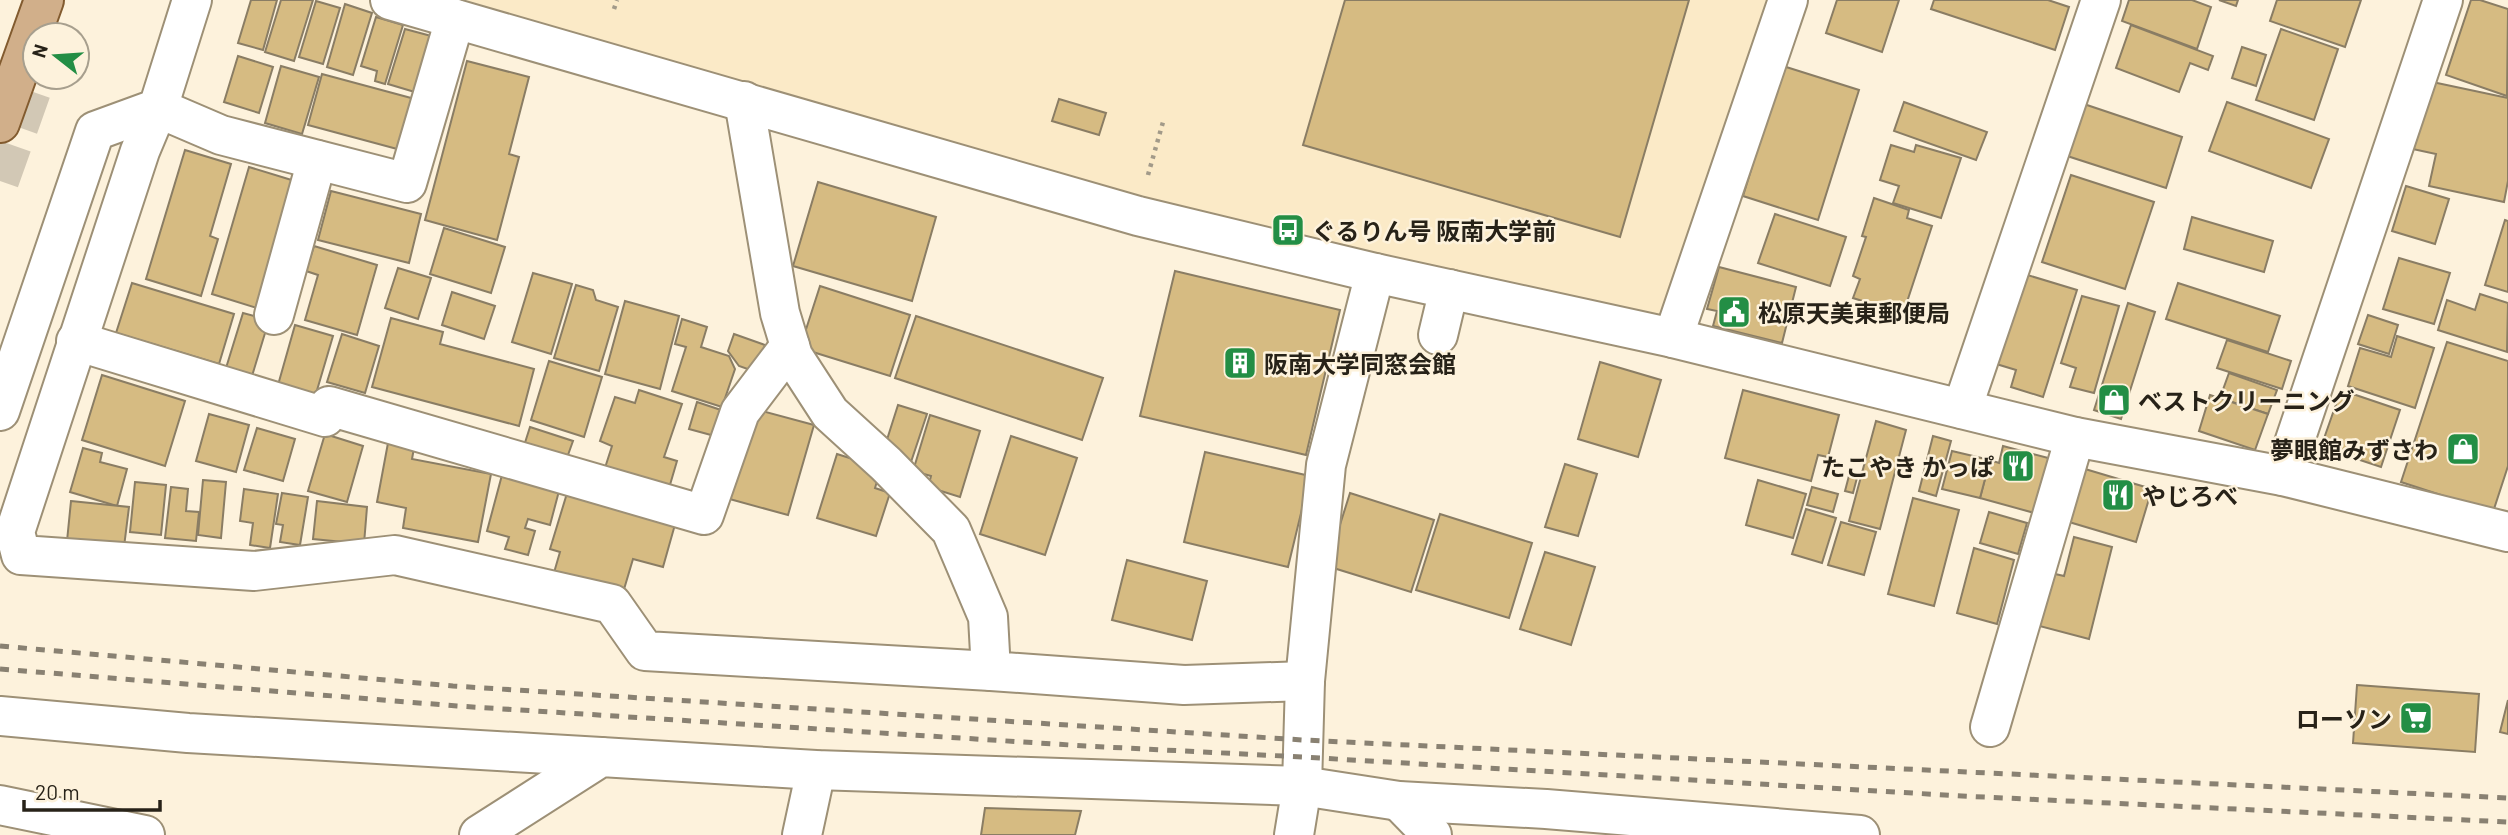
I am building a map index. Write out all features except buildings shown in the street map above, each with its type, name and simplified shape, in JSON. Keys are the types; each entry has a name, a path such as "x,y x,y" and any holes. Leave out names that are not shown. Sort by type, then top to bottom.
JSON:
{"main road":[{"path":"0,123 44,0"}],"street":[{"path":"192,0 158,108 140,151 76,341 15,532 21,555 254,571 395,555 612,604 645,651 1184,685 1305,681"},
{"path":"1673,338 1788,0"},
{"path":"1962,409 2101,0"},
{"path":"2283,476 2443,0"},
{"path":"409,3 455,19 1138,216 1375,273 1673,338 2076,437 2283,476 2508,532"},
{"path":"0,411 95,131 158,108 221,135 407,183 455,19"},
{"path":"744,101 780,313 793,356 830,413 886,464 951,530 988,617 991,671"},
{"path":"275,315 317,160"},
{"path":"1294,835 1302,786 1305,681 1326,465 1375,273"},
{"path":"1438,335 1449,289"},
{"path":"76,341 325,417 329,406 704,515 740,412 790,346"},
{"path":"1990,727 2076,437"},
{"path":"0,716 188,733 816,770 1302,786 1399,800 1546,809 1860,835"},
{"path":"479,835 601,757"},
{"path":"802,835 816,770"},
{"path":"1399,800 1432,835"},
{"path":"0,804 145,835"}],"path":[{"path":"614,9 617,0"},
{"path":"1146,183 1163,122"}],"shaded area":[{"path":"450,0 1777,0 1672,305 1654,320 1192,214"}],"tunnel":[{"path":"0,181 32,91"}],"railway":[{"path":"0,646 453,686 1303,740 2508,798"},
{"path":"0,669 457,706 1086,746 1962,796 2508,822"}],"place":[{"name":"ぐるりん号 阪南大学前","path":"1288,230"},
{"name":"松原天美東郵便局","path":"1734,312"},
{"name":"阪南大学同窓会館","path":"1240,363"},
{"name":"ベストクリーニング","path":"2114,400"},
{"name":"夢眼館みずさわ","path":"2463,449"},
{"name":"たこやき かっぱ","path":"2018,466"},
{"name":"やじろべ","path":"2118,495"},
{"name":"ローソン","path":"2416,718"}]}
